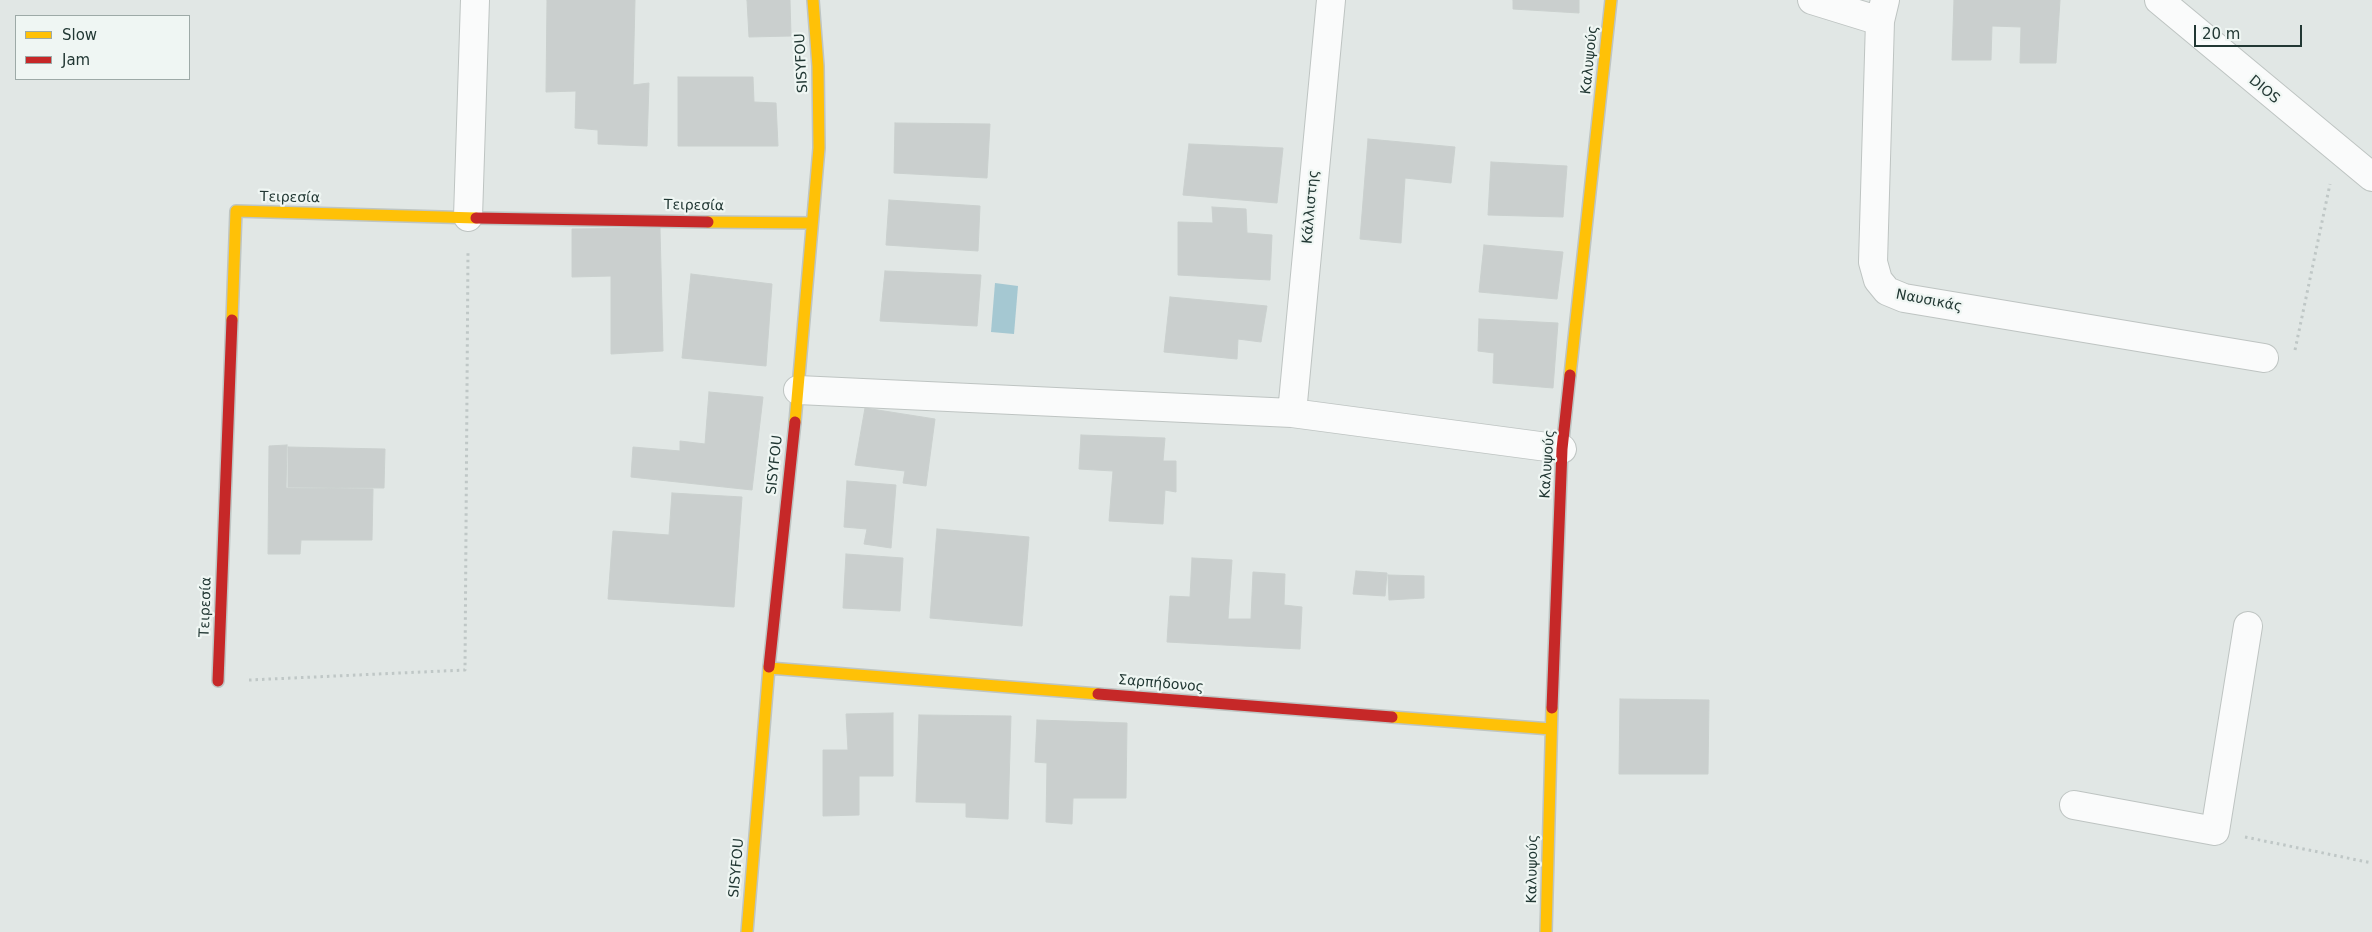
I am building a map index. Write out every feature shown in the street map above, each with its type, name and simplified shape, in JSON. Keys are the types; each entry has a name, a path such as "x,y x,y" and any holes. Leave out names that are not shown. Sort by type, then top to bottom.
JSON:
{"street":[{"path":"468,217 476,0"},
{"name":"SISYFOU","path":"746,932 769,668 798,390 819,148 818,66 813,0"},
{"name":"Κάλλιστης","path":"1292,413 1331,0"},
{"name":"Καλυψούς","path":"1546,932 1551,729 1562,449 1611,0"},
{"path":"1812,0 1883,10"},
{"name":"DIOS","path":"2158,0 2337,150 2372,177"},
{"name":"Ναυσικάς","path":"1883,10 1873,262 1878,280 1887,292 1904,298 2264,358"},
{"name":"Τειρεσία","path":"218,681 236,211 812,223"},
{"path":"798,390 1292,413 1562,449"},
{"path":"2074,806 2215,831 2248,626"},
{"name":"Σαρπήδονος","path":"769,668 1551,729"}],"path":[{"path":"2264,358 2294,359 2337,150"},
{"path":"218,681 466,670 468,217"},
{"path":"2215,831 2372,863"}],"water":[{"path":"995,283 1018,286 1014,334 991,332"}],"building":[{"path":"547,0 635,0 633,85 649,83 647,146 598,144 598,130 575,128 576,91 546,92"},
{"path":"747,0 790,0 791,36 749,37"},
{"path":"1513,0 1579,0 1579,13 1513,9"},
{"path":"1954,0 2060,0 2056,63 2020,63 2021,27 1992,26 1991,60 1952,60"},
{"path":"678,77 753,77 754,102 776,103 778,146 678,146"},
{"path":"895,123 990,124 987,178 894,173"},
{"path":"1368,139 1455,147 1451,183 1405,178 1401,243 1360,239"},
{"path":"1189,144 1283,148 1277,203 1183,195"},
{"path":"1491,162 1567,166 1563,217 1488,215"},
{"path":"889,200 980,206 978,251 886,245"},
{"path":"1212,207 1246,209 1247,233 1272,235 1270,280 1178,275 1178,222 1213,223"},
{"path":"660,228 663,351 611,354 611,276 572,277 572,229"},
{"path":"1484,245 1563,252 1557,299 1479,292"},
{"path":"885,271 981,275 977,326 880,321"},
{"path":"691,274 772,284 766,366 682,358"},
{"path":"1170,297 1267,306 1261,342 1238,339 1237,359 1164,352"},
{"path":"1479,319 1558,323 1553,388 1493,383 1494,353 1478,351"},
{"path":"709,392 763,397 752,490 631,477 633,447 680,451 680,441 705,444"},
{"path":"865,408 935,419 926,486 903,483 905,471 855,465"},
{"path":"1081,435 1165,438 1163,461 1176,461 1176,492 1165,490 1163,524 1109,521 1113,471 1079,469"},
{"path":"287,445 286,488 373,489 372,540 301,540 300,554 268,554 269,446"},
{"path":"288,447 385,449 384,488 288,487"},
{"path":"847,481 896,485 891,548 864,544 867,529 844,527"},
{"path":"672,493 742,497 734,607 608,599 613,531 669,535"},
{"path":"937,529 1029,537 1022,626 930,618"},
{"path":"846,554 903,558 900,611 843,608"},
{"path":"1192,558 1232,560 1228,619 1251,619 1253,572 1285,574 1284,605 1302,607 1300,649 1167,642 1170,596 1190,597"},
{"path":"1356,571 1387,573 1385,596 1353,594"},
{"path":"1388,575 1424,576 1424,598 1389,600"},
{"path":"1620,699 1709,700 1708,774 1619,774"},
{"path":"893,713 893,776 859,776 859,815 823,816 823,750 848,750 846,714"},
{"path":"919,715 1011,716 1008,819 966,817 966,803 916,802"},
{"path":"1037,720 1127,723 1126,798 1073,798 1072,824 1046,822 1047,763 1035,762"}],"traffic: slow":[{"path":"795,422 819,148 818,66 813,0"},
{"path":"1570,375 1611,0"},
{"path":"232,320 236,211 476,218"},
{"path":"708,222 812,223"},
{"path":"747,932 769,667"},
{"path":"769,668 1098,694"},
{"path":"1546,932 1552,708"},
{"path":"1392,717 1551,729"}],"traffic: jam":[{"path":"476,218 708,222"},
{"path":"218,681 232,320"},
{"path":"1552,708 1562,449 1570,375"},
{"path":"769,667 795,422"},
{"path":"1098,694 1392,717"}]}
